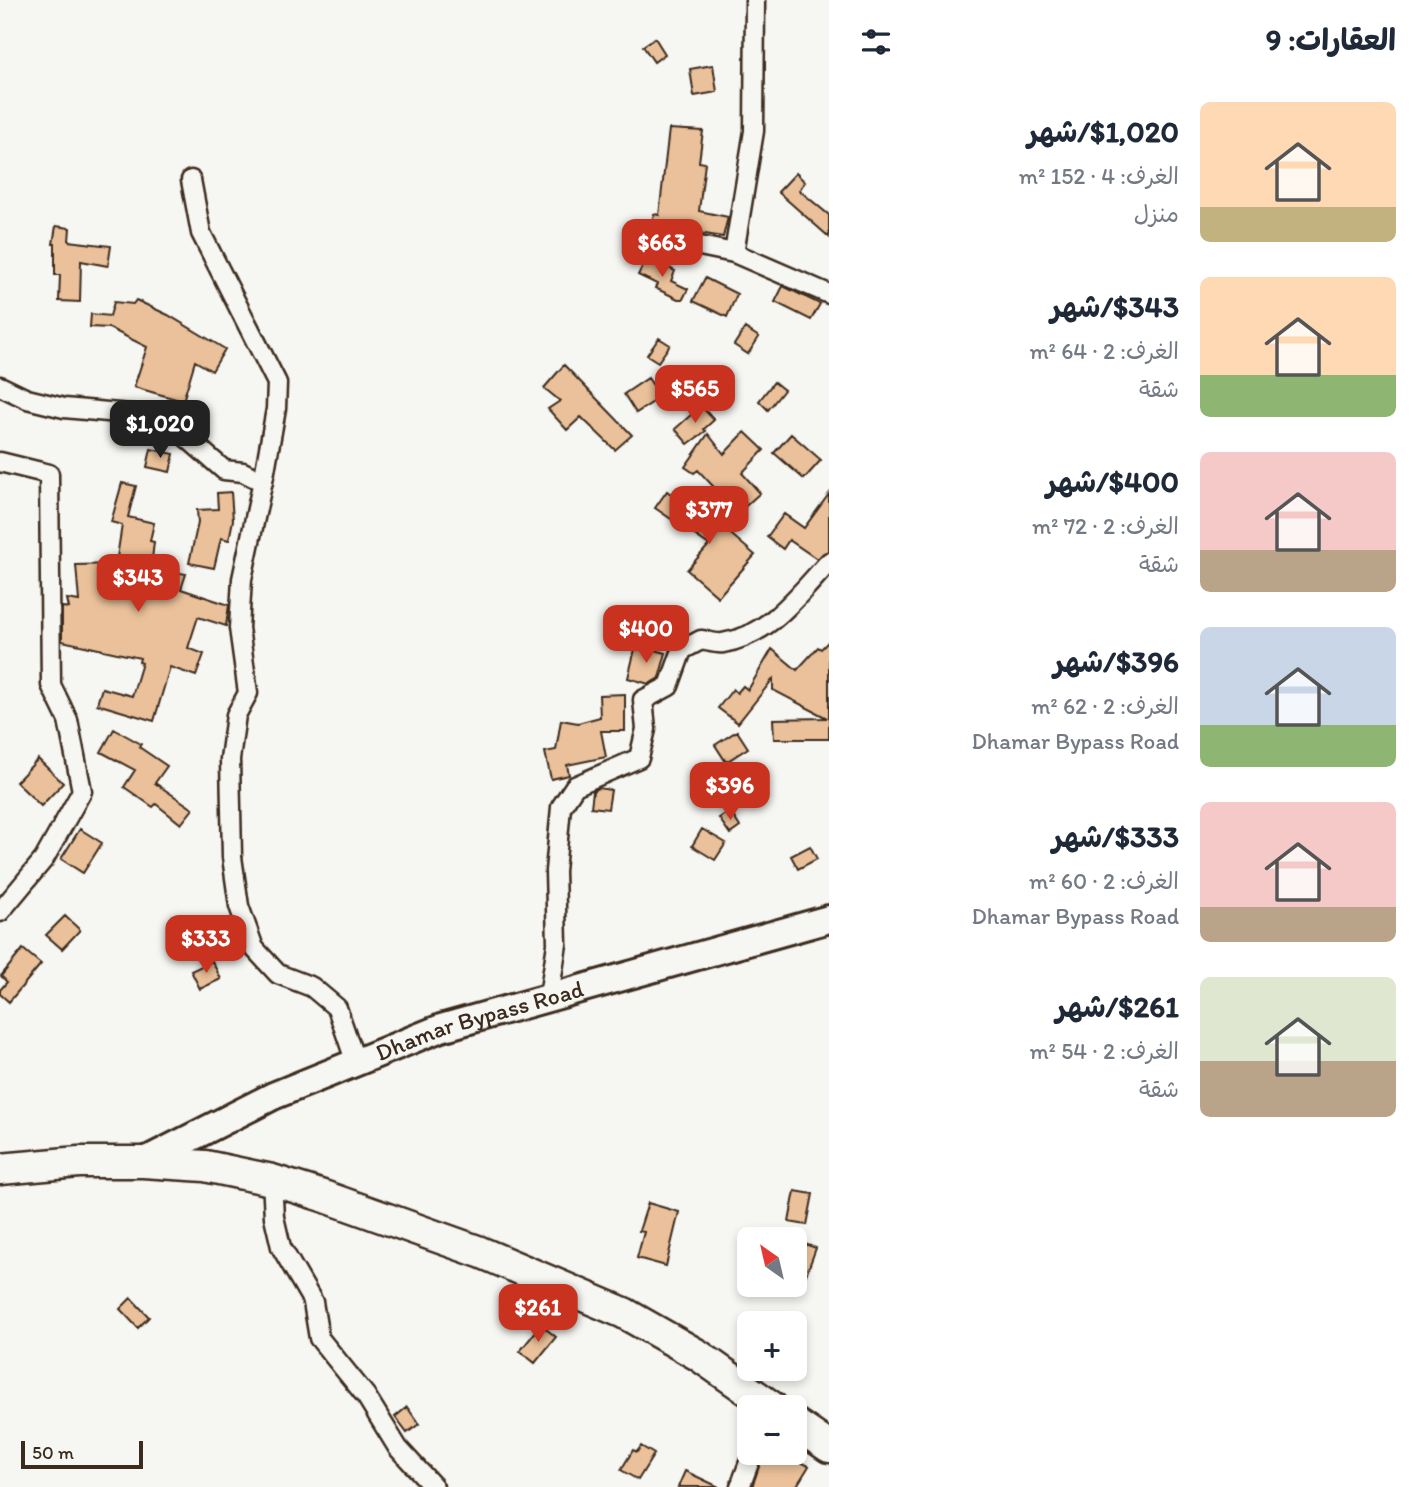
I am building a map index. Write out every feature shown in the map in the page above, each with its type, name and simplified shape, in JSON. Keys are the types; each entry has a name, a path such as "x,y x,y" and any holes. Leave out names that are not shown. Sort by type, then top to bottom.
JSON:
{"main road":[{"name":"Dhamar Bypass Road","path":"143,1162 273,1096 441,1028 829,919"},
{"path":"0,1169 79,1162 143,1162 205,1166 272,1180 480,1252 624,1313 698,1355 754,1395"},
{"path":"807,1432 829,1447"}],"street":[{"path":"734,253 754,131 755,0"},
{"path":"191,180 201,233 277,383 276,409 242,592 239,628 248,693 236,715 230,759 232,857 239,906 254,948 278,974 312,987 337,1008 356,1063"},
{"path":"641,234 734,253 829,294"},
{"path":"0,386 27,399 64,408 163,417 224,470 243,472 263,482"},
{"path":"0,462 50,474 51,685 68,720 82,791 44,859 0,912"},
{"path":"550,996 557,944 555,872 561,807 568,796 575,786 639,758 646,729 643,700 669,686 682,650 701,640 720,644 752,635 780,614 829,562"},
{"path":"272,1180 274,1217 281,1247 313,1302 319,1338 366,1396 398,1448 433,1487"},
{"path":"740,1487 748,1465"}],"building":[{"path":"655,38 665,54 654,62 643,46"},
{"path":"713,65 717,92 694,96 690,69"},
{"path":"669,129 703,131 699,162 705,163 699,211 728,217 723,237 651,225 654,214 659,215"},
{"path":"796,173 805,182 799,190 829,215 829,237 778,192"},
{"path":"56,226 70,228 69,241 111,246 108,266 81,261 80,302 59,301 60,275 55,275 53,244"},
{"path":"647,257 675,271 671,281 688,289 683,299 655,288 657,284 638,275"},
{"path":"705,278 737,294 727,317 693,301"},
{"path":"783,286 820,304 811,320 775,302"},
{"path":"136,300 168,315 225,349 212,371 195,361 183,401 134,387 147,347 109,328 90,327 91,314 110,316 114,302 133,304"},
{"path":"745,328 759,337 748,354 734,345"},
{"path":"659,338 670,345 658,362 647,355"},
{"path":"564,365 632,435 615,450 581,417 567,430 548,409 560,401 544,388"},
{"path":"648,378 661,397 636,413 624,394"},
{"path":"774,382 784,390 768,410 759,401"},
{"path":"701,406 714,420 704,429 706,431 688,444 675,429"},
{"path":"745,432 764,450 742,473 760,493 738,513 698,470 694,473 685,467 708,434 724,454"},
{"path":"791,434 821,460 804,479 774,453"},
{"path":"151,449 174,454 170,472 147,467"},
{"path":"122,483 136,486 128,517 154,523 150,541 154,542 151,568 186,574 181,589 229,605 226,626 198,617 188,648 204,654 196,676 170,667 154,721 97,704 102,688 132,696 142,663 139,662 140,658 62,641 62,607 69,608 67,599 79,601 76,565 116,564 122,525 111,522"},
{"path":"667,491 724,528 755,555 718,597 687,570 709,545 655,508"},
{"path":"231,492 233,520 229,540 221,538 214,568 189,563 198,523 197,510 218,509 217,493"},
{"path":"829,494 829,551 817,559 789,540 783,549 767,537 784,514 804,528"},
{"path":"829,641 829,739 774,739 773,719 827,718 773,690 773,679 738,723 718,708 733,689 737,693 743,686 748,690 772,649 797,670 818,647 821,649"},
{"path":"636,645 666,653 659,678 649,684 628,678"},
{"path":"625,694 625,731 601,731 606,757 567,765 569,775 551,779 545,752 556,750 561,720 578,723 600,717 599,695"},
{"path":"114,729 141,744 139,747 167,766 155,783 193,809 181,824 156,804 153,807 124,787 135,770 101,752"},
{"path":"737,731 748,748 726,762 715,745"},
{"path":"38,759 63,783 41,806 16,782"},
{"path":"723,775 735,792 720,804 707,787"},
{"path":"598,788 611,790 608,809 591,807 593,791"},
{"path":"730,811 740,827 730,834 719,818"},
{"path":"80,829 102,843 83,873 61,859"},
{"path":"702,829 726,843 715,860 692,846"},
{"path":"810,846 817,859 798,869 791,856"},
{"path":"65,916 80,930 62,949 46,935"},
{"path":"23,949 41,964 9,1002 0,994 7,982 1,976"},
{"path":"212,961 221,979 200,989 191,971"},
{"path":"795,1191 813,1194 807,1225 789,1222"},
{"path":"648,1203 679,1212 666,1266 637,1258 644,1232 639,1231"},
{"path":"807,1245 816,1248 807,1272"},
{"path":"131,1298 149,1317 138,1328 120,1309"},
{"path":"541,1325 556,1337 535,1363 520,1351"},
{"path":"407,1407 419,1424 407,1433 395,1417"},
{"path":"641,1446 654,1454 638,1480 621,1470 633,1450 637,1452"},
{"path":"760,1465 809,1466 796,1487 752,1487"},
{"path":"685,1471 719,1487 678,1487"}]}
